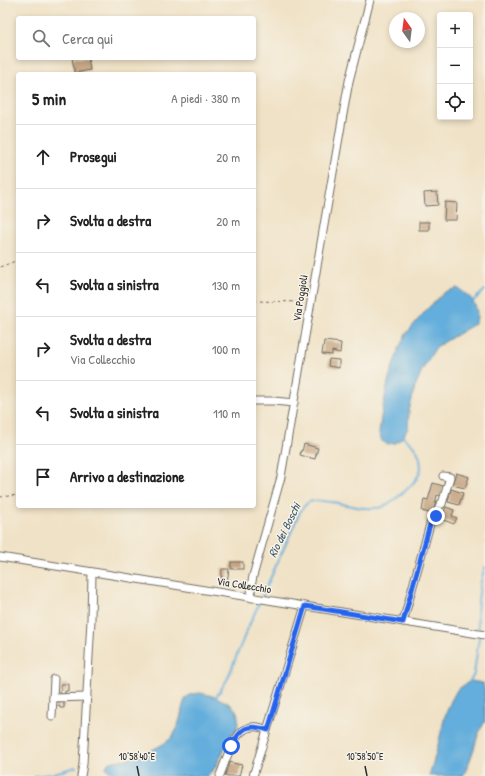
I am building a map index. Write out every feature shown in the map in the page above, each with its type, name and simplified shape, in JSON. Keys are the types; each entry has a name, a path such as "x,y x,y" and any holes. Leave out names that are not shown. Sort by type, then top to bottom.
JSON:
{"street":[{"name":"Via Poggioli","path":"252,598 251,587 253,576 280,483 348,87 370,0"},
{"path":"256,402 274,401 294,403"},
{"path":"403,622 432,517 436,516 440,504 442,504 450,477 443,476"},
{"name":"Via Collecchio","path":"0,557 485,635"},
{"path":"81,776 87,697 92,572"},
{"path":"253,776 305,606"},
{"path":"52,716 54,679"},
{"path":"53,698 87,697"},
{"path":"220,775 231,746 242,731 246,728 253,727 268,730"}],"path":[{"path":"0,267 16,261"},
{"path":"256,301 302,302 311,300"},
{"path":"0,497 16,495"}],"water":[{"path":"457,288 466,294 473,302 477,311 476,323 436,347 422,370 415,387 409,411 408,428 403,437 395,443 387,444 382,441 379,433 381,417 389,378 399,348 406,334 428,308 445,292"},
{"path":"470,681 483,683 485,696 485,721 479,733 468,766 463,776 429,776 445,716 451,701 457,690"},
{"path":"200,693 215,697 231,705 235,708 238,716 237,729 232,733 215,768 207,776 121,776 112,773 107,769 106,767 108,763 139,756 168,741 177,728 186,698 191,694"}],"building":[{"path":"72,60 88,60 90,70 75,72"},
{"path":"437,192 438,205 425,206 424,193"},
{"path":"445,202 457,203 456,220 444,220"},
{"path":"419,222 429,222 429,230 419,230"},
{"path":"324,341 341,343 340,353 332,351 332,355 322,354"},
{"path":"329,359 339,360 339,368 328,366"},
{"path":"304,444 318,448 315,459 300,455"},
{"path":"456,473 469,477 465,488 452,485"},
{"path":"433,483 443,486 443,496 437,495 433,514 422,511 424,499 428,500"},
{"path":"451,489 463,493 459,505 448,502"},
{"path":"446,507 454,510 452,516 457,518 454,524 441,519"},
{"path":"231,562 243,562 243,569 231,569"},
{"path":"222,569 229,569 227,583 221,583"},
{"path":"61,684 68,684 68,691 65,691 65,694 60,694"},
{"path":"55,702 64,702 64,708 55,706"},
{"path":"228,762 242,765 239,776 225,776"}],"waterway":[{"name":"Rio dei Boschi","path":"473,301 485,290"},
{"name":"Rio dei Boschi","path":"262,597 300,512 307,503 311,501 321,501 366,508 379,508 385,506 412,484 421,468 420,458 416,449 403,437"},
{"path":"479,631 477,616 478,599 485,567"},
{"name":"Rio dei Boschi","path":"216,697 227,680 260,601"},
{"path":"470,681 474,674 479,637"},
{"name":"Rio dei Boschi","path":"35,776 51,774 76,767"}],"route":[{"path":"231,746 246,728 253,727 268,730 305,606 403,622 432,517 436,516"}]}
